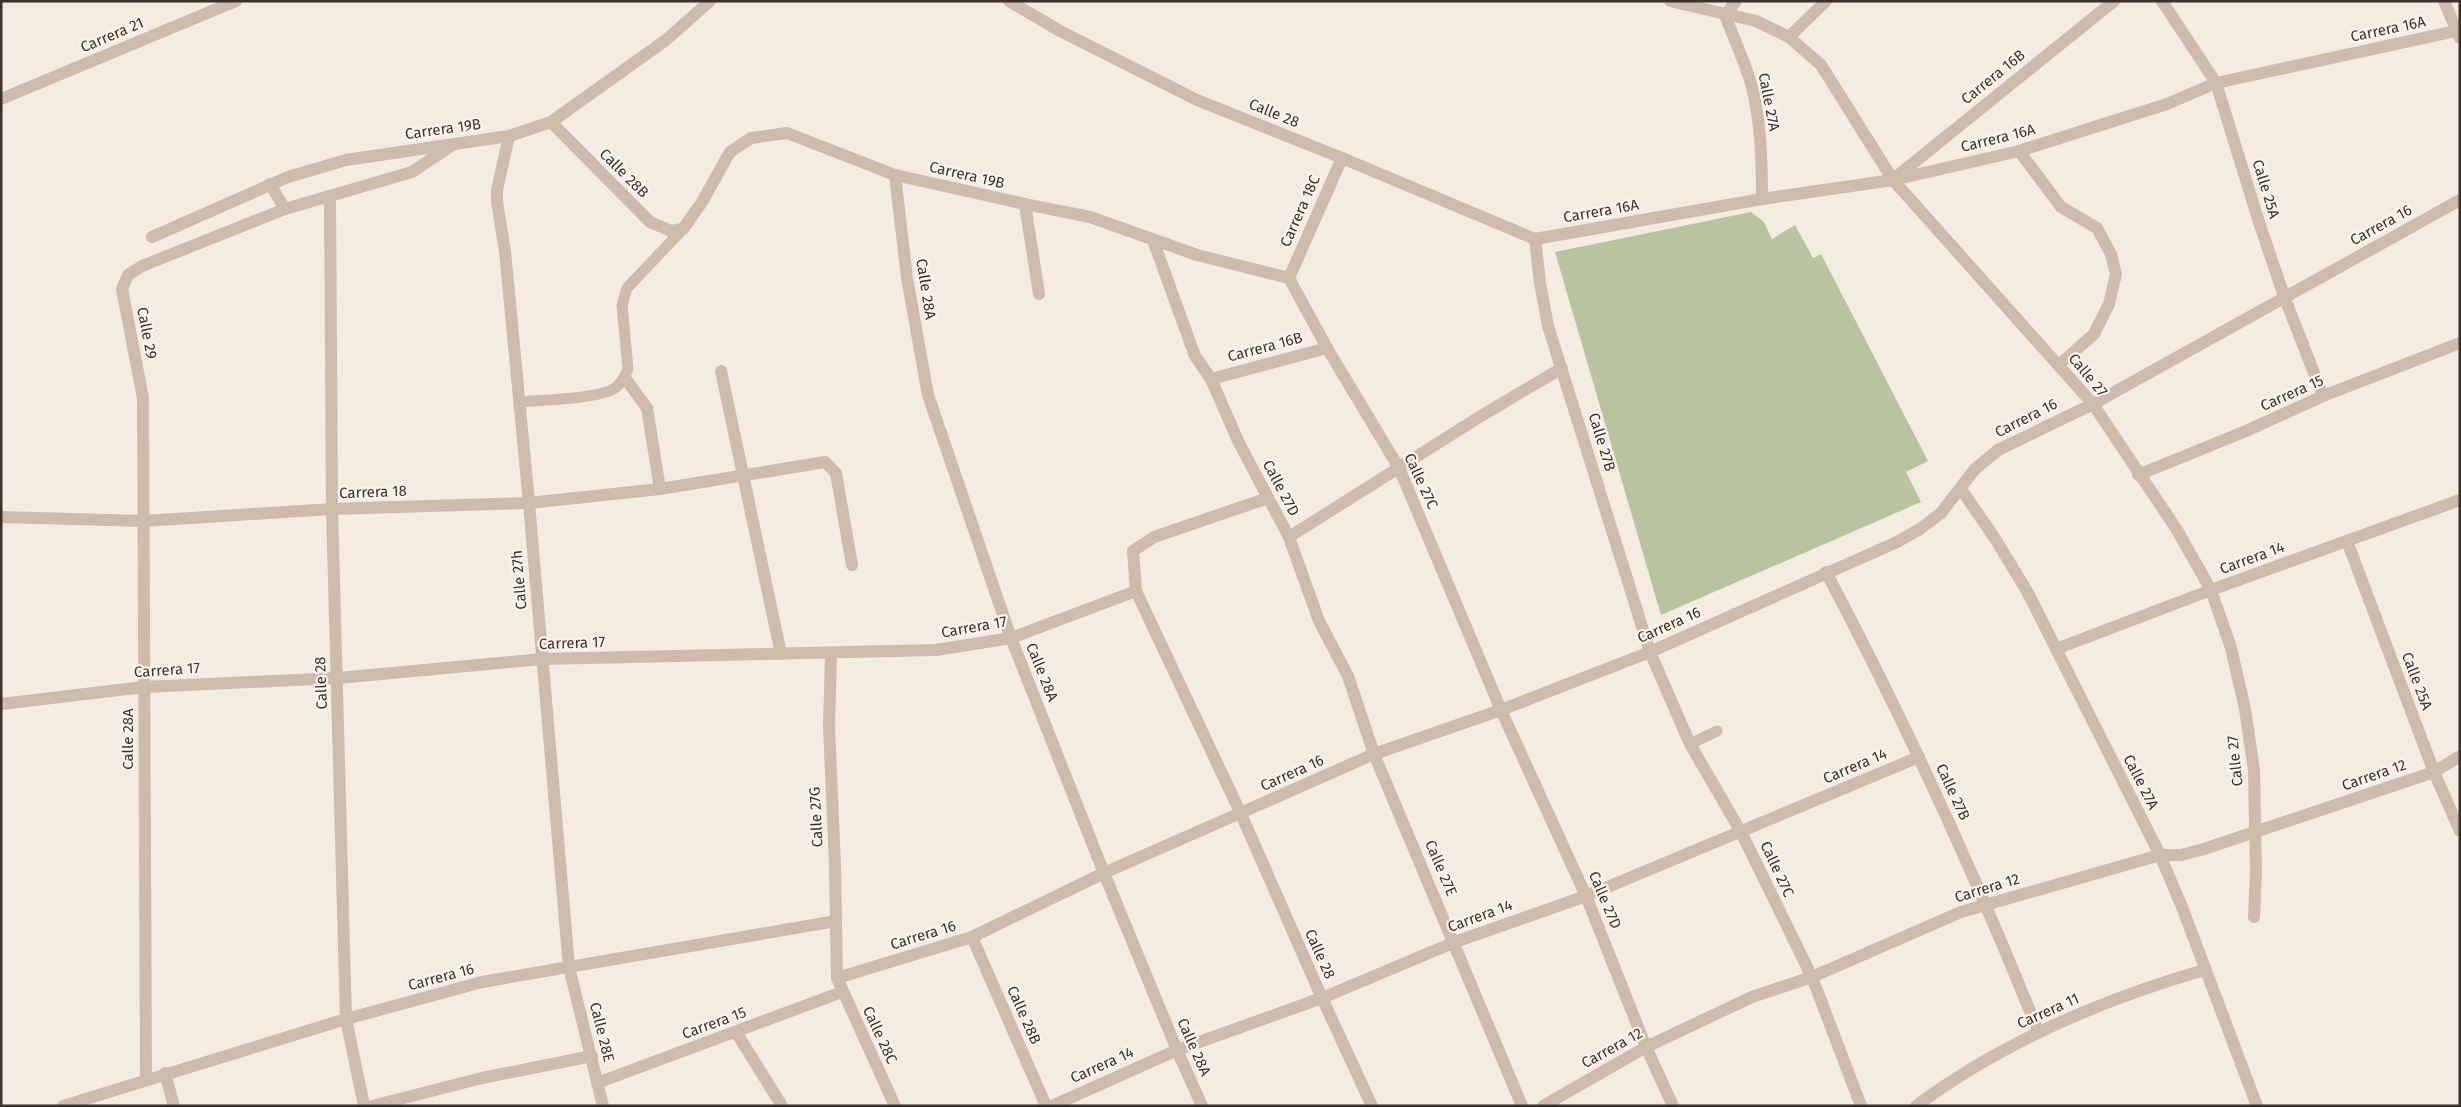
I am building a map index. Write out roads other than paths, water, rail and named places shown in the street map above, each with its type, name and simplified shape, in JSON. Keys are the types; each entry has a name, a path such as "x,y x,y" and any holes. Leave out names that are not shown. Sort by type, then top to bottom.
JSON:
{"street":[{"name":"Carrera 21","path":"1,99 236,1"},
{"name":"Carrera 19B","path":"152,237 346,160 509,136 552,122 666,40 710,1"},
{"name":"Calle 28","path":"1009,1 1060,30 1197,100 1342,158 1535,239"},
{"name":"Calle 27","path":"1670,1 1756,21 1789,36 1821,65 1893,180 2093,404 2177,530 2211,590 2231,648 2245,709 2254,770 2256,832 2254,917"},
{"path":"1725,15 1736,1"},
{"path":"1789,36 1826,1"},
{"name":"Carrera 16B","path":"1893,180 2114,1"},
{"name":"Calle 25A","path":"2162,1 2216,83 2284,296 2323,396"},
{"path":"2444,1 2459,33"},
{"name":"Calle 27A","path":"1725,15 1750,80 1758,119 1762,159 1762,199"},
{"name":"Carrera 16A","path":"1535,239 1762,199 1893,180 2019,151 2166,104 2216,83 2459,33"},
{"name":"Calle 28B","path":"552,122 650,222 671,231 683,229"},
{"name":"Carrera 19B","path":"683,229 702,202 730,152 751,138 787,133 895,175 1090,217 1153,240 1243,268 1289,278"},
{"name":"Calle 27h","path":"509,136 504,167 497,190 520,402 569,967"},
{"path":"273,190 285,209 422,167 454,144"},
{"path":"2019,151 2061,207 2097,228 2112,254 2116,274 2109,304 2094,334 2059,365"},
{"name":"Carrera 18C","path":"1289,278 1342,158"},
{"name":"Calle 28A","path":"895,175 907,278 928,395 1011,638 1104,873 1202,1106"},
{"name":"Calle 28","path":"330,196 332,509 346,1019 364,1106"},
{"name":"Carrera 16","path":"837,978 972,937 1104,873 1374,754 1501,710 1650,652 1920,529 1941,513 1975,469 1998,450 2093,404 2284,296 2460,200"},
{"path":"1025,204 1039,294"},
{"name":"Calle 29","path":"143,398 122,289 128,275 142,266 285,209"},
{"name":"Calle 27B","path":"1535,239 1545,309 1650,652"},
{"name":"Calle 27D","path":"1153,240 1194,356 1211,379 1239,443 1289,537 1319,621 1348,676 1374,754"},
{"name":"Calle 27C","path":"1289,278 1327,348 1399,468 1501,710"},
{"name":"Carrera 15","path":"2138,474 2246,431 2323,396 2460,343"},
{"name":"Carrera 16B","path":"1211,379 1327,348"},
{"path":"1289,537 1562,368"},
{"path":"721,370 780,654"},
{"path":"625,378 647,408 660,489"},
{"name":"Calle 28A","path":"143,398 146,1080"},
{"name":"Carrera 18","path":"1,517 144,521 332,509 529,503 660,489 825,462 836,472 852,565"},
{"name":"Calle 27A","path":"1961,489 1996,540 2028,593 2160,855 2182,907 2204,970 2257,1106"},
{"path":"1241,814 1136,591 1133,551 1154,537 1268,498"},
{"name":"Carrera 14","path":"2056,649 2211,590 2460,500"},
{"name":"Calle 25A","path":"2347,541 2434,772 2460,831"},
{"name":"Calle 27B","path":"1826,572 1874,664 1988,904 2038,1031"},
{"name":"Carrera 17","path":"1,704 144,687 338,678 542,660 936,650 1011,638 1136,591"},
{"name":"Calle 27C","path":"1650,652 1690,744 1741,832 1812,977 1861,1106"},
{"name":"Calle 27G","path":"831,654 829,726 837,978"},
{"name":"Calle 27D","path":"1501,710 1586,896 1646,1047 1673,1106"},
{"name":"Calle 27E","path":"1374,754 1455,942 1522,1106"},
{"name":"Carrera 12","path":"1543,1106 1646,1047 1752,996 1812,977 1961,912 2160,855 2181,855 2256,832 2434,772 2460,756"},
{"name":"Carrera 14","path":"1052,1106 1177,1050 1322,998 1455,942 1586,896 1919,757"},
{"name":"Calle 28","path":"1241,814 1372,1106"},
{"name":"Carrera 16","path":"63,1106 165,1073 346,1019 482,982 836,921"},
{"name":"Calle 28B","path":"972,937 1046,1106"},
{"name":"Calle 28E","path":"569,967 592,1056 602,1106"},
{"name":"Carrera 11","path":"1916,1106 1948,1082 2038,1031 2147,987 2204,970"},
{"name":"Calle 28C","path":"837,978 894,1106"},
{"name":"Carrera 15","path":"598,1083 842,992"},
{"path":"736,1032 782,1106"},
{"path":"372,1106 482,1078 592,1056"},
{"path":"165,1073 174,1106"}],"lane":[{"path":"520,402 601,394 615,388 625,378 628,369 622,305 627,288 683,229"},
{"path":"1690,744 1717,731"}]}
